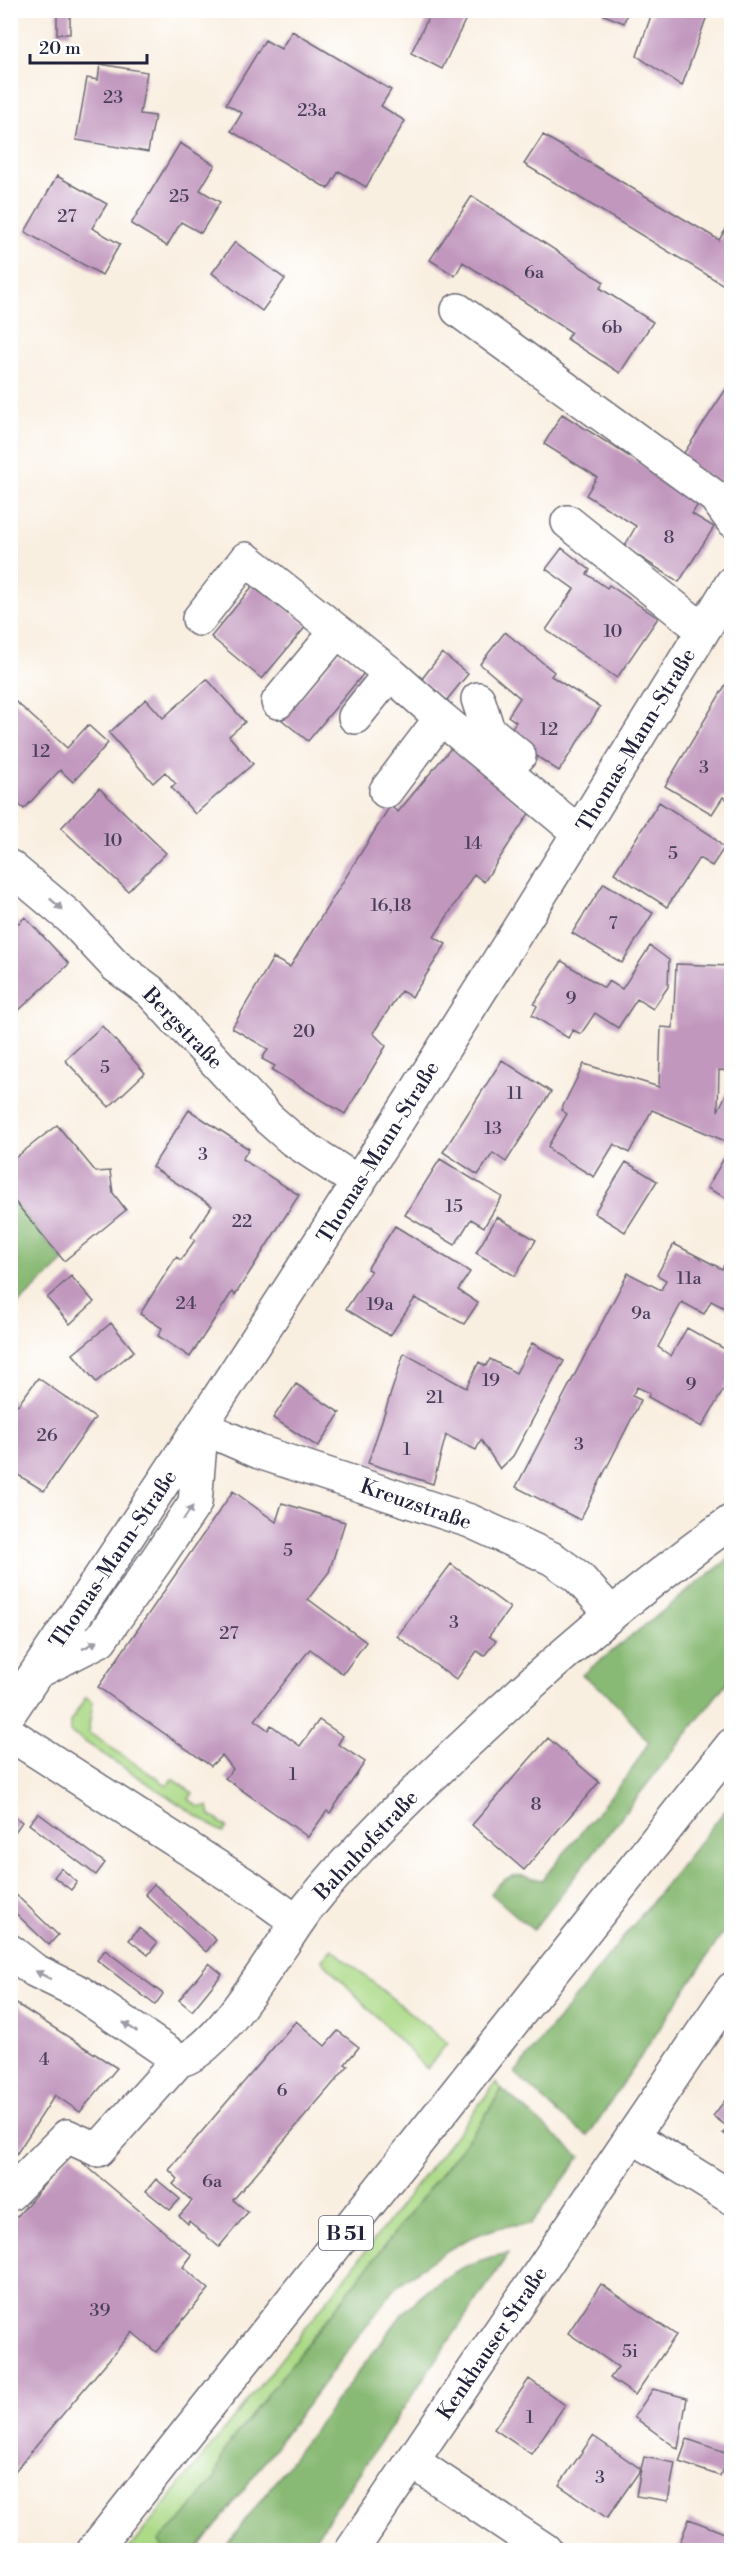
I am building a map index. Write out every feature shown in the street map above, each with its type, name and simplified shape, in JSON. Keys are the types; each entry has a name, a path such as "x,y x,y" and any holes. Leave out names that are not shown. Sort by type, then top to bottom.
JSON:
{"street":[{"path":"458,310 715,497 732,520"},
{"path":"568,522 703,630"},
{"path":"199,619 246,559 390,673 441,718 586,823"},
{"name":"Thomas-Mann-Straße","path":"10,1712 24,1678 202,1427 359,1183 586,823 732,583"},
{"path":"278,702 337,631"},
{"path":"355,717 390,673"},
{"path":"478,699 488,730 586,823"},
{"path":"386,791 441,718"},
{"name":"Bergstraße","path":"10,867 57,905 116,966 150,991 268,1119 293,1140 359,1183"},
{"name":"Kreuzstraße","path":"202,1427 259,1452 470,1521 553,1559 578,1577 611,1613"},
{"name":"Bahnhofstraße","path":"10,2194 67,2136 98,2150 179,2060 200,2051 277,1954 297,1922 342,1868 423,1784 499,1712 611,1613 732,1521"},
{"path":"10,1734 253,1890 297,1922"},
{"name":"B 51","path":"94,2550 224,2389 493,2043 732,1745"},
{"path":"10,1952 34,1970 79,1992 179,2060"},
{"name":"Kenkhauser Straße","path":"352,2550 732,1989"},
{"path":"632,2136 732,2198"},
{"path":"412,2461 545,2550"}],"green space":[{"path":"10,1196 64,1261 11,1311 10,1311"},
{"path":"731,1557 731,1677 533,1930 490,1893 503,1881 513,1876 542,1880 631,1771 649,1742 608,1694 582,1675"},
{"path":"86,1697 93,1702 88,1732 167,1785 172,1779 193,1793 189,1799 199,1807 208,1806 210,1815 227,1827 223,1833 70,1732 70,1722"},
{"path":"731,1803 731,1921 588,2136 562,2117 515,2073"},
{"path":"332,1949 447,2043 427,2069 322,1960"},
{"path":"496,2083 502,2089 482,2121 225,2449 215,2478 186,2515 160,2541 164,2550 128,2550 297,2339"},
{"path":"502,2089 580,2157 531,2224 494,2229 458,2244 395,2288 198,2550 164,2550 159,2541 186,2515 215,2478 225,2449 482,2121"},
{"path":"509,2253 307,2550 223,2550 403,2313 427,2291 451,2274 478,2261"}],"building":[{"path":"57,10 70,10 70,34 57,34"},
{"path":"107,10 172,10 172,13 107,14"},
{"path":"432,10 470,10 442,69 411,53"},
{"path":"605,10 628,10 624,23 604,15"},
{"path":"653,10 709,10 682,86 637,56"},
{"path":"292,31 391,90 381,106 405,121 366,187 339,171 328,189 231,131 242,113 226,104 265,40 281,49"},
{"path":"100,64 147,72 140,114 155,116 148,152 76,140 87,78 98,80"},
{"path":"543,135 719,240 732,220 732,290 524,164"},
{"path":"180,143 215,165 200,190 220,202 201,233 181,222 167,246 131,224"},
{"path":"57,176 107,204 92,228 120,244 102,275 25,232"},
{"path":"472,196 604,282 600,288 653,322 620,373 567,339 571,332 463,262 455,276 430,260"},
{"path":"235,242 285,279 262,311 212,273"},
{"path":"728,386 732,389 732,492 680,459"},
{"path":"562,414 700,501 692,514 714,527 679,582 624,547 636,526 586,495 597,477 544,444"},
{"path":"562,548 590,570 587,574 607,588 609,585 658,618 617,678 546,630 574,589 546,569"},
{"path":"255,583 307,625 262,679 211,637"},
{"path":"505,632 554,672 551,676 600,707 559,771 506,736 516,722 508,716 520,698 480,664"},
{"path":"339,652 364,673 308,741 282,720"},
{"path":"442,653 468,674 446,701 421,680"},
{"path":"732,674 732,799 730,801 723,797 712,814 665,786"},
{"path":"207,679 245,722 229,736 253,764 195,814 171,787 176,784 165,772 153,783 109,733 146,699 163,718"},
{"path":"13,699 67,748 88,725 108,743 73,782 60,770 24,809 10,797 10,702"},
{"path":"451,748 530,812 484,882 474,874 434,937 446,944 412,997 401,991 373,1033 386,1046 345,1114 272,1070 275,1066 262,1059 268,1049 232,1028 273,958 290,967 390,806 398,812"},
{"path":"99,788 166,853 128,891 61,828"},
{"path":"659,802 711,835 724,848 712,866 699,858 667,907 614,873"},
{"path":"604,883 653,913 622,963 572,933"},
{"path":"10,915 19,923 25,917 69,964 18,1011 10,1004"},
{"path":"650,946 669,960 668,987 653,1009 637,999 618,1028 595,1013 581,1034 573,1030 568,1038 532,1015 537,1006 534,1004 562,961 604,988 609,981 622,989"},
{"path":"676,964 732,966 732,1071 719,1070 718,1111 732,1082 732,1125 725,1141 652,1110 629,1153 614,1144 594,1177 551,1151 548,1146 567,1114 561,1110 584,1064 659,1087 661,1027 673,1028"},
{"path":"102,1026 145,1073 109,1107 65,1060"},
{"path":"502,1060 551,1092 506,1162 493,1153 478,1175 443,1152"},
{"path":"189,1110 249,1149 242,1159 299,1195 235,1295 232,1292 190,1357 158,1336 162,1328 140,1314 176,1257 181,1260 195,1240 191,1237 212,1206 152,1167"},
{"path":"57,1125 96,1172 110,1171 113,1193 126,1210 64,1261 10,1196 10,1162"},
{"path":"727,1153 732,1156 732,1201 707,1188"},
{"path":"440,1159 502,1197 484,1227 471,1219 455,1245 405,1215"},
{"path":"626,1162 657,1181 625,1232 594,1213"},
{"path":"497,1217 536,1240 515,1276 476,1253"},
{"path":"395,1226 470,1272 458,1290 478,1303 464,1324 415,1298 390,1336 346,1309 371,1271 367,1269"},
{"path":"674,1244 722,1269 732,1252 732,1312 711,1301 704,1314 682,1302 658,1347 671,1356 687,1328 732,1353 732,1375 702,1427 648,1397 650,1393 637,1387 632,1396 641,1400 580,1520 516,1487 628,1273 661,1290 666,1280 657,1275"},
{"path":"71,1276 94,1302 70,1324 47,1298"},
{"path":"111,1323 134,1351 96,1382 73,1354"},
{"path":"532,1343 564,1361 513,1456 500,1469 481,1440 476,1450 446,1435 433,1484 368,1463 404,1353 466,1388 479,1362 486,1366 490,1359 516,1373"},
{"path":"38,1378 95,1418 44,1491 10,1470 10,1399 18,1405"},
{"path":"296,1384 340,1413 318,1447 273,1418"},
{"path":"233,1491 276,1522 282,1503 345,1522 329,1572 308,1599 366,1642 343,1674 310,1649 255,1720 268,1730 271,1725 300,1746 319,1720 343,1736 338,1744 365,1762 330,1813 327,1811 308,1837 225,1778 233,1769 222,1755 211,1766 98,1687"},
{"path":"451,1564 510,1608 489,1636 496,1641 484,1656 477,1651 456,1680 397,1636"},
{"path":"548,1738 599,1782 524,1870 472,1825"},
{"path":"38,1813 105,1863 96,1875 29,1824"},
{"path":"10,1814 22,1822 10,1839"},
{"path":"61,1868 77,1882 71,1890 54,1877"},
{"path":"154,1884 216,1940 206,1952 145,1894"},
{"path":"10,1889 58,1935 49,1945 10,1908"},
{"path":"139,1928 157,1943 148,1955 129,1940"},
{"path":"105,1950 163,1994 155,2005 97,1960"},
{"path":"209,1963 222,1974 192,2011 179,2000"},
{"path":"12,2001 117,2068 80,2112 55,2095 10,2164"},
{"path":"296,2021 325,2046 338,2031 359,2047 345,2064 348,2066 233,2200 248,2212 219,2247 189,2221 188,2224 179,2216 192,2201 173,2184 178,2179 169,2170"},
{"path":"732,2091 732,2139 723,2133 728,2127 713,2116"},
{"path":"71,2153 192,2255 183,2267 209,2289 156,2352 132,2332 10,2477 10,2225"},
{"path":"156,2179 180,2199 170,2210 146,2191"},
{"path":"601,2284 676,2335 635,2395 610,2378 618,2367 568,2333"},
{"path":"529,2379 565,2405 531,2454 494,2429"},
{"path":"653,2389 687,2398 678,2449 634,2417"},
{"path":"593,2436 641,2469 607,2518 559,2485"},
{"path":"687,2439 728,2453 720,2476 679,2462"},
{"path":"644,2457 675,2463 668,2501 636,2496"},
{"path":"689,2519 732,2536 732,2550 677,2550"}]}
